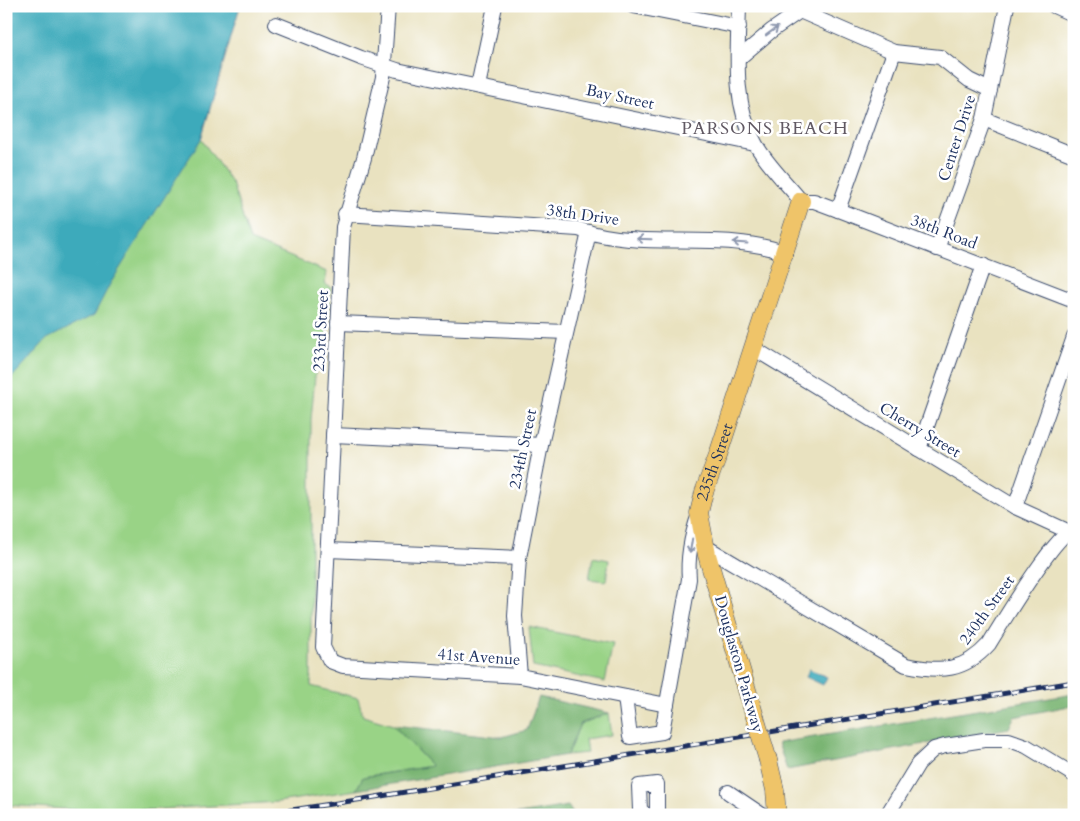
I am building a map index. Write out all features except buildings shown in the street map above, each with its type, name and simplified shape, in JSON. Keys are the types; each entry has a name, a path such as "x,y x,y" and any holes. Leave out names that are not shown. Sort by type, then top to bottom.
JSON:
{"main road":[{"name":"235th Street","path":"699,513 704,492 786,253 801,201"},
{"name":"Douglaston Parkway","path":"699,513 712,571 768,760 775,790 778,815"}],"street":[{"name":"233rd Street","path":"330,661 323,647 345,214 366,149 383,77 382,65 388,6"},
{"path":"276,24 382,65 478,86 495,6"},
{"path":"633,6 739,27"},
{"path":"739,6 738,59 740,105 755,144 801,201"},
{"name":"Center Drive","path":"938,248 984,119 1007,6"},
{"path":"1054,6 1074,15"},
{"path":"738,59 771,31 804,9 894,52 940,57 969,80 990,90"},
{"path":"838,210 894,52"},
{"name":"Bay Street","path":"478,86 755,144"},
{"path":"984,119 1074,155"},
{"name":"38th Road","path":"801,201 814,201 1074,301"},
{"name":"38th Drive","path":"345,214 578,229 610,238 742,243 768,247 786,253"},
{"name":"234th Street","path":"520,676 515,616 519,558 541,445 589,232"},
{"path":"919,449 983,266"},
{"path":"338,323 566,332"},
{"path":"1015,507 1074,337"},
{"name":"Cherry Street","path":"753,348 1015,507 1052,526 1072,531"},
{"path":"333,436 541,445"},
{"name":"235th Street","path":"625,697 630,737 662,732 689,579 688,568 692,539 699,513"},
{"name":"240th Street","path":"706,548 906,665 928,669 951,668 976,658 989,644 1054,545 1072,531"},
{"path":"328,550 519,558"},
{"path":"689,579 698,573 712,571"},
{"name":"41st Avenue","path":"330,661 343,666 520,676 666,705"},
{"path":"887,815 918,764 934,750 945,746 984,740 1009,740 1026,746 1074,775"},
{"path":"646,815 640,810 639,786 657,784 657,815"},
{"path":"728,792 762,815"}],"green space":[{"path":"240,6 201,139 232,183 250,240 327,272 325,284 331,288 326,341 316,366 311,419 311,686 358,698 363,716 393,725 432,766 363,777 356,790 278,802 109,812 6,805 6,284"},
{"path":"593,557 609,560 606,581 589,579"},
{"path":"529,627 613,644 605,682 533,667"},
{"path":"1074,694 1074,705 1014,717 1009,728 787,770 778,743"},
{"path":"539,697 609,713 580,724 567,755 356,790 363,777 432,766 393,725 502,737 527,730"},
{"path":"609,713 612,735 585,739 587,753 567,755 580,724"},
{"path":"568,806 574,815 512,815"}],"water":[{"path":"6,6 240,6 201,139 110,284 94,315 47,339 6,384"},
{"path":"809,669 827,677 823,685 806,677"}],"railway":[{"path":"228,815 285,811 357,800 1074,682"},
{"path":"6,812 43,815"}],"district":[{"name":"PARSONS BEACH","path":"765,128"}]}
